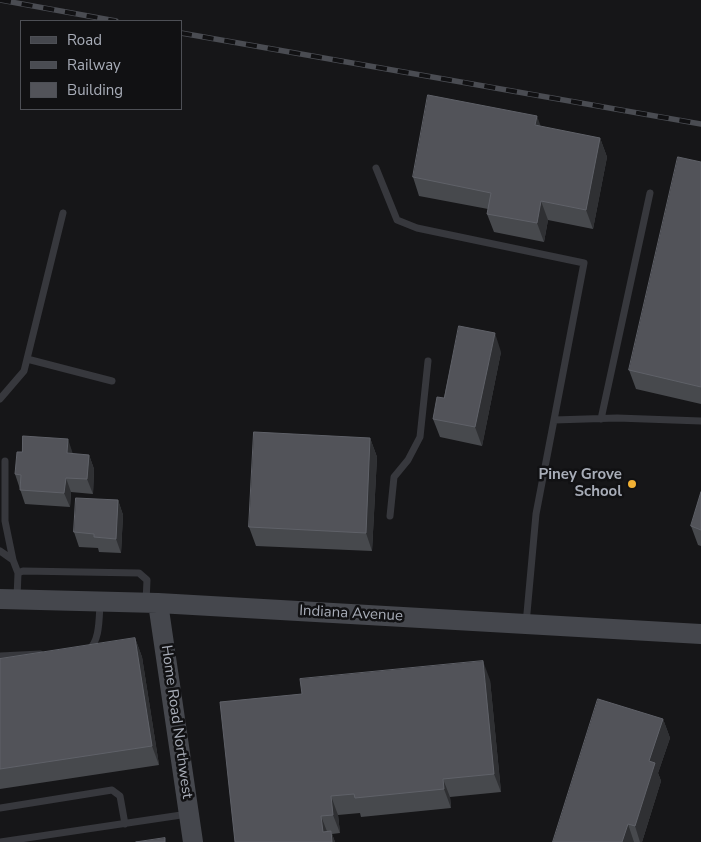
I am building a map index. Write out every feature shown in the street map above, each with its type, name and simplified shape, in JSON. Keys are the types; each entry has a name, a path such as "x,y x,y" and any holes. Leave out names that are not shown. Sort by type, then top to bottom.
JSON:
{"main road":[{"name":"Indiana Avenue","path":"9,599 152,602 701,634"},
{"name":"Home Road Northwest","path":"152,602 193,842"}],"lane":[{"path":"376,168 397,220 417,228 584,264 536,514 526,624"},
{"path":"601,419 650,193"},
{"path":"0,399 24,371 63,213"},
{"path":"27,359 112,381"},
{"path":"390,516 394,477 408,460 420,437 428,361"},
{"path":"554,420 701,421"},
{"path":"5,461 5,521 13,560 18,573 9,599"},
{"path":"0,551 13,560"},
{"path":"18,573 23,571 139,573 145,576 147,580 152,602"},
{"path":"79,651 88,650 93,646 98,627 100,601"},
{"path":"0,656 49,653"},
{"path":"0,808 112,790 120,796 125,824"},
{"path":"0,842 189,814"}],"building":[{"path":"428,95 537,116 535,125 600,138 586,210 541,201 537,223 487,214 491,193 413,177"},
{"path":"678,157 701,162 701,387 629,370"},
{"path":"459,326 495,333 475,427 433,419 437,397 444,398"},
{"path":"254,432 370,438 366,533 249,527"},
{"path":"23,436 68,439 67,453 89,455 87,479 66,478 64,493 20,490 21,475 15,474 17,452 22,452"},
{"path":"701,492 701,530 691,526"},
{"path":"76,498 118,500 116,539 94,537 94,534 74,532"},
{"path":"135,638 152,746 0,769 0,659"},
{"path":"483,661 494,774 443,779 444,789 355,798 354,794 331,796 333,815 321,816 323,832 331,831 332,842 235,842 220,702 302,694 300,679"},
{"path":"598,699 663,719 649,761 655,763 635,826 628,824 622,842 553,842"},
{"path":"165,838 165,842 136,842"}],"railway":[{"path":"0,0 110,20"},
{"path":"182,33 701,124"}],"place":[{"name":"Piney Grove School","path":"632,484"}]}
